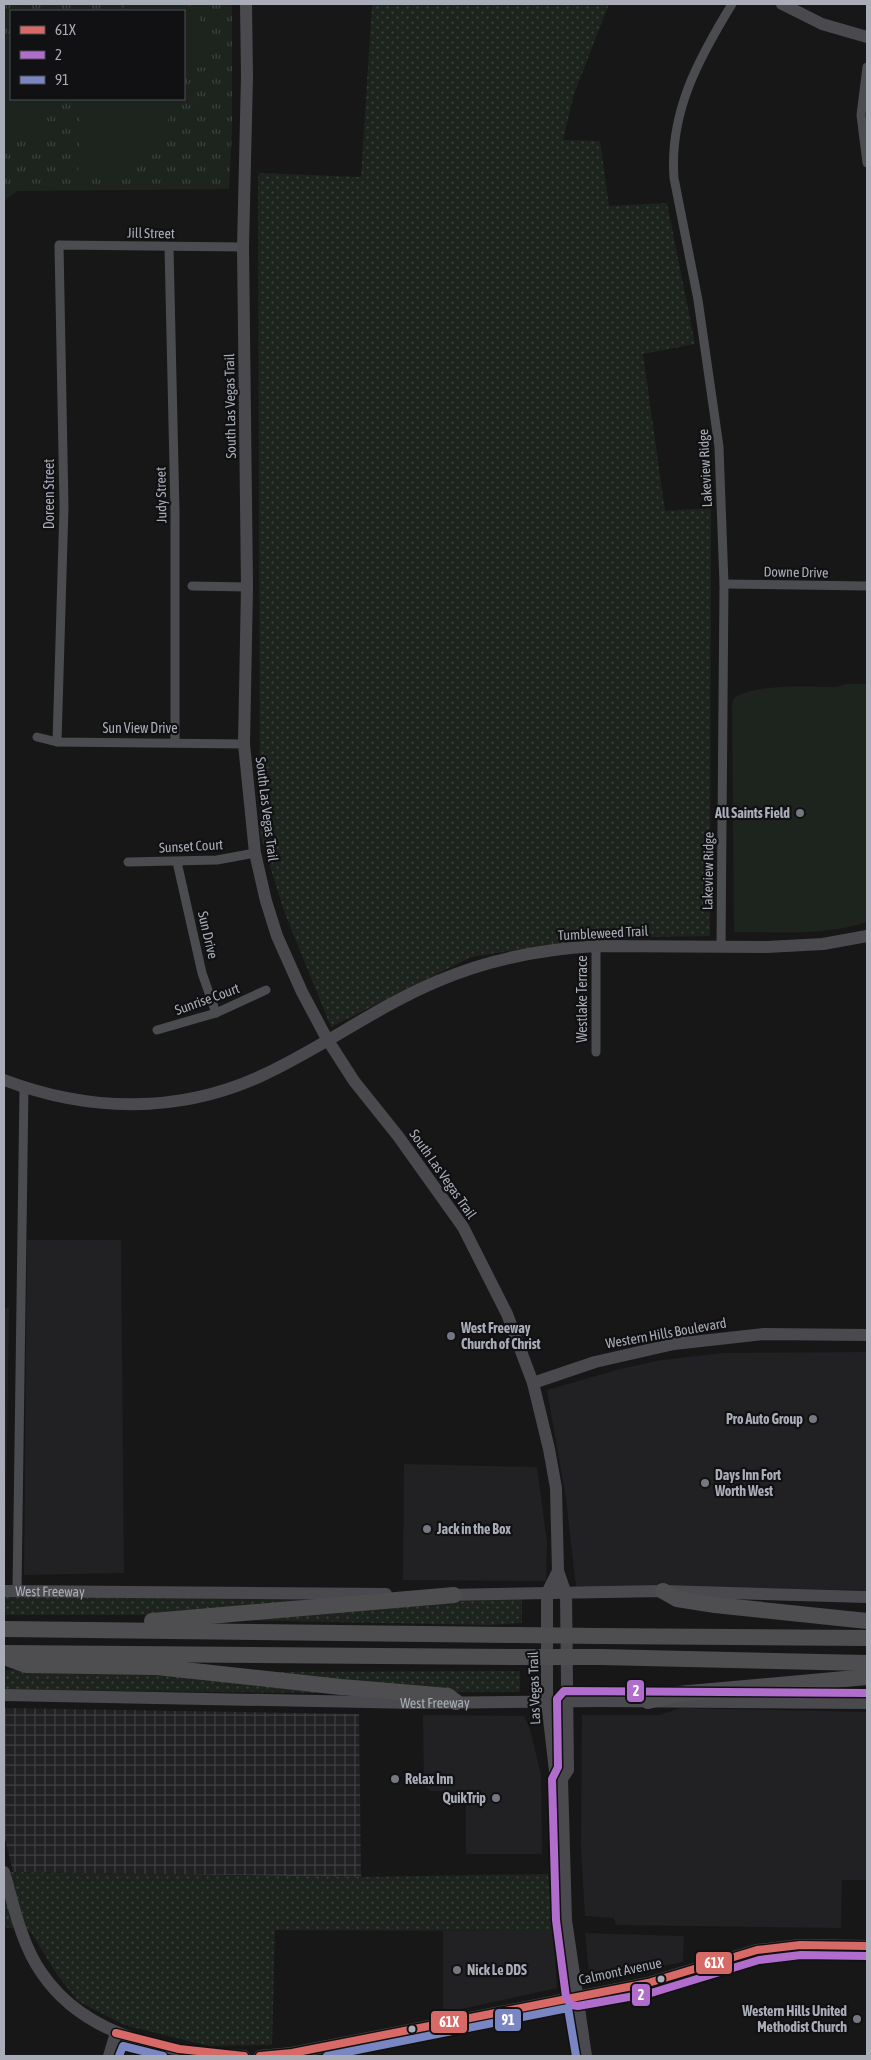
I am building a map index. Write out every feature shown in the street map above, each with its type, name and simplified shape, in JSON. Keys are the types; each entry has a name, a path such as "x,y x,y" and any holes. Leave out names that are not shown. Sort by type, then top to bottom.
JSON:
{"highway":[{"path":"663,1591 677,1599 715,1606 867,1621"},
{"path":"96,1630 117,1622 454,1595"},
{"path":"4,1629 867,1638"},
{"path":"4,1653 600,1657 867,1662"},
{"path":"4,1657 26,1665 157,1667 216,1672 341,1687 448,1696 456,1702"},
{"path":"648,1702 678,1694 867,1677"}],"main road":[{"name":"South Las Vegas Trail","path":"246,4 247,76 243,247 247,587 244,744 255,853 266,901 277,936 302,992 327,1039 354,1081 398,1136 463,1227 507,1314 541,1410 556,1488 558,1571 566,1594"},
{"path":"782,4 822,24 867,37"},
{"name":"Tumbleweed Trail","path":"4,1080 67,1099 94,1103 147,1105 175,1102 204,1097 255,1078 439,980 526,955 596,946 767,948 823,944 867,936"},
{"name":"Western Hills Boulevard","path":"533,1383 596,1362 674,1344 756,1335 867,1335"},
{"name":"South Las Vegas Trail","path":"547,1594 558,1571"},
{"name":"West Freeway","path":"4,1591 454,1595 663,1591"},
{"path":"663,1591 867,1597"},
{"name":"Las Vegas Trail","path":"547,1594 547,1702 555,1770 562,1779"},
{"name":"Las Vegas Trail","path":"566,1594 568,1770 562,1779 566,1920 586,2056"},
{"name":"West Freeway","path":"4,1695 456,1702 867,1703"},
{"path":"4,1872 21,1931 41,1972 65,2000 81,2013 116,2033 183,2051 244,2056"},
{"name":"Calmont Avenue","path":"260,2056 292,2054 648,1983 757,1950 800,1945 867,1946"},
{"path":"109,2056 116,2033"}],"street":[{"name":"Lakeview Ridge","path":"721,947 724,584 716,420 698,300 674,178 672,157 677,120 684,95 712,37 732,4"},
{"path":"867,67 862,115 867,163"},
{"name":"Jill Street","path":"59,245 243,247"},
{"name":"Doreen Street","path":"57,742 64,507 59,245"},
{"name":"Judy Street","path":"169,247 175,512 175,742"},
{"name":"Downe Drive","path":"724,584 867,586"},
{"path":"192,586 247,587"},
{"name":"Sun View Drive","path":"37,737 57,742 244,744"},
{"name":"Sunset Court","path":"128,862 217,860 255,853"},
{"name":"Sun Drive","path":"177,862 202,973 216,1013"},
{"name":"Westlake Terrace","path":"596,946 596,1052"},
{"name":"Sunrise Court","path":"157,1030 216,1013 266,990"},
{"path":"17,1591 24,1087"}],"shaded area":[{"path":"27,1240 121,1240 124,1573 24,1575"},
{"path":"4,1308 9,1308 5,1584 4,1584"},
{"path":"867,1352 867,1590 576,1587 566,1499 547,1390 620,1369 662,1360 723,1353"},
{"path":"404,1464 537,1467 547,1542 546,1581 403,1580"},
{"path":"4,1708 359,1714 361,1877 13,1872 4,1835"},
{"path":"680,1708 867,1712 867,1880 842,1880 841,1928 616,1925 614,1918 585,1916 581,1848 582,1715 660,1715"},
{"path":"423,1715 524,1716 530,1729 541,1775 542,1854 466,1854 466,1792 431,1791 424,1786"},
{"path":"443,1931 553,1931 557,1988 443,2013"},
{"path":"585,1933 684,1936 683,1962 590,1981"}],"green space":[{"path":"4,4 232,4 232,132 229,189 17,191 4,201"},
{"path":"124,4 188,4 206,33 210,67 185,68 185,10 123,10"},
{"path":"372,4 609,4 574,94 563,140 600,141 609,206 667,203 695,344 643,354 665,511 711,508 710,936 596,938 471,957 331,1027 284,911 260,834 258,173 361,177"},
{"path":"4,49 10,50 10,100 45,100 39,142 11,137 4,133"},
{"path":"81,100 171,100 168,123 156,145 131,165 108,174 78,174"},
{"name":"All Saints Field","path":"846,684 867,684 867,922 818,931 784,933 734,932 732,705 734,698 744,693 769,688 836,687"},
{"path":"4,1596 325,1598 165,1615 4,1615"},
{"path":"522,1599 522,1623 489,1625 229,1620 412,1603"},
{"path":"4,1670 129,1671 341,1693 4,1690"},
{"path":"520,1671 520,1692 440,1692 260,1672"},
{"path":"4,1872 361,1877 548,1874 553,1931 275,1930 272,2045 209,2046 124,2025 78,2001 58,1976 30,1931 4,1927"}],"transit line":[{"name":"2","path":"867,1693 564,1691 557,1699 558,1767 552,1779 556,1920 566,1997 571,2005 578,2006 651,1993 759,1960 801,1955 867,1956"},
{"name":"61X","path":"260,2056 292,2053 648,1983 757,1950 800,1945 867,1946"},
{"name":"91","path":"327,2056 568,2008 576,2056"},
{"name":"61X","path":"116,2033 179,2049 244,2056"},
{"name":"91","path":"119,2056 123,2046 163,2056"}],"place":[{"name":"All Saints Field","path":"800,813"},
{"name":"West Freeway Church of Christ","path":"451,1336"},
{"name":"Pro Auto Group","path":"813,1419"},
{"name":"Days Inn Fort Worth West","path":"705,1483"},
{"name":"Jack in the Box","path":"427,1529"},
{"name":"Relax Inn","path":"395,1779"},
{"name":"QuikTrip","path":"496,1798"},
{"name":"Nick Le DDS","path":"457,1970"},
{"name":"Western Hills United Methodist Church","path":"857,2019"}]}
